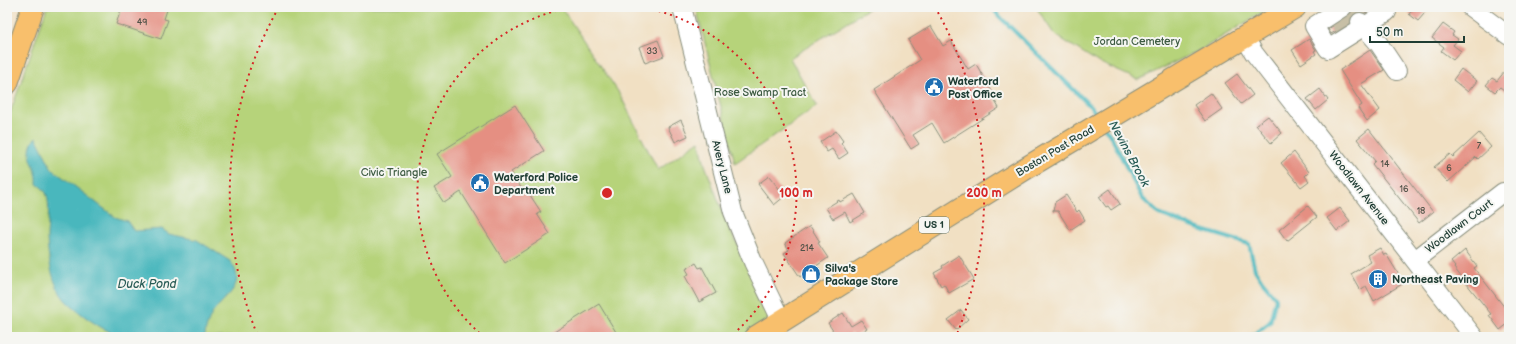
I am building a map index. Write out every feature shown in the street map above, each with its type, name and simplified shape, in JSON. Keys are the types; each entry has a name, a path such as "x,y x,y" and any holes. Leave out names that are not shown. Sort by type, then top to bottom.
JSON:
{"main road":[{"path":"7,82 33,7"},
{"name":"Boston Post Road","path":"756,337 1023,170 1296,7"}],"street":[{"name":"Avery Lane","path":"682,7 733,212 753,262 782,320"},
{"path":"1347,18 1387,12 1384,7"},
{"path":"1470,7 1509,36"},
{"path":"1347,18 1379,44 1397,71"},
{"name":"Woodlawn Avenue","path":"1245,38 1254,53 1474,337"},
{"name":"Woodlawn Court","path":"1415,260 1503,192"}],"green space":[{"name":"Civic Triangle","path":"47,7 561,7 619,93 658,170 699,141 705,165 729,229 781,320 754,337 7,337 7,122"},
{"name":"Rose Swamp Tract","path":"696,7 871,7 790,58 817,106 735,163"},
{"name":"Jordan Cemetery","path":"1036,7 1271,7 1202,49 1138,80 1096,61 1054,34"}],"water":[{"name":"Duck Pond","path":"36,137 52,169 115,217 127,221 134,231 162,229 169,234 197,240 230,261 237,278 235,285 232,291 211,316 205,337 131,337 126,334 114,333 94,323 66,301 57,288 48,254 47,238 49,209 47,197 44,190 37,184 36,171 30,155 32,144"}],"building":[{"path":"122,7 168,7 164,19 168,20 161,39 116,24"},
{"path":"1358,7 1366,7 1369,11 1365,13 1358,12 1353,14 1350,18 1350,23 1331,34 1328,29 1349,16 1353,10"},
{"path":"1415,7 1430,7 1418,21 1409,14"},
{"path":"1443,24 1454,32 1452,35 1458,39 1453,45 1461,51 1453,60 1441,51 1444,47 1432,38"},
{"name":"Waterford Post Office","path":"931,26 943,46 951,41 968,69 976,64 995,97 993,98 999,108 944,143 932,123 913,135 919,144 911,149 874,90 920,60 908,40"},
{"path":"1309,39 1316,50 1314,51 1316,54 1301,64 1292,50"},
{"path":"658,40 664,56 645,63 639,47"},
{"path":"1370,50 1384,70 1361,84 1380,110 1367,121 1358,108 1362,105 1340,70"},
{"path":"1509,66 1509,94 1500,87 1495,92 1486,85 1492,78 1497,81"},
{"path":"1461,69 1477,81 1468,92 1453,80"},
{"path":"1237,74 1253,95 1241,104 1225,83"},
{"path":"1320,89 1328,100 1316,110 1307,99"},
{"path":"1211,93 1222,109 1205,121 1194,105"},
{"name":"Waterford Police Department","path":"515,105 544,151 511,172 525,194 528,192 541,212 537,214 550,234 505,263 461,192 444,203 434,188 452,177 437,154"},
{"path":"1268,116 1282,133 1271,143 1256,125"},
{"path":"681,120 688,136 675,142 668,127"},
{"path":"1369,129 1433,212 1419,223 1372,164 1375,161 1357,139"},
{"path":"836,131 843,141 841,143 848,153 839,159 832,149 827,152 820,142"},
{"path":"1479,133 1491,147 1478,159 1476,157 1448,182 1434,167 1450,154 1453,157"},
{"path":"1294,152 1309,172 1305,176 1309,181 1301,187 1281,163"},
{"path":"769,176 785,196 774,205 758,184"},
{"path":"1110,189 1120,204 1111,210 1108,206 1106,207 1099,197"},
{"path":"854,194 865,213 850,222 845,212 833,219 826,208 839,200 840,202"},
{"path":"1066,195 1077,212 1079,210 1085,220 1070,230 1058,211 1053,211 1055,202"},
{"path":"1308,206 1317,217 1287,241 1279,230"},
{"path":"1340,208 1350,221 1337,231 1327,218"},
{"path":"810,226 820,242 818,243 828,258 800,277 784,253 789,250 785,243"},
{"name":"Northeast Paving","path":"1380,248 1384,255 1386,254 1404,283 1374,301 1366,286 1360,290 1351,274 1371,262 1367,255"},
{"path":"1465,250 1477,266 1474,268 1509,313 1509,323 1500,330 1489,315 1491,314 1454,268 1455,267 1451,262"},
{"path":"959,255 974,279 949,293 944,284 941,286 934,273 943,268 942,266"},
{"path":"696,263 699,268 702,267 716,293 699,302 685,276 689,274 686,269"},
{"path":"599,304 619,337 546,337"},
{"path":"961,310 968,319 956,330 948,320"},
{"path":"843,313 851,326 861,320 867,329 854,337 852,333 846,337 837,337 828,323"}],"waterway":[{"name":"Nevins Brook","path":"992,7 998,15 1092,108 1098,117"},
{"name":"Nevins Brook","path":"1105,128 1112,138 1142,198 1159,214 1199,229 1249,244 1255,270 1276,298 1270,322 1252,337"}],"tunnel":[{"path":"1353,10 1360,22"},
{"path":"1339,19 1346,31"}],"place":[{"name":"Waterford Post Office","path":"934,87"},
{"name":"Waterford Police Department","path":"480,183"},
{"name":"Silva's Package Store","path":"811,274"},
{"name":"Northeast Paving","path":"1378,279"}]}
